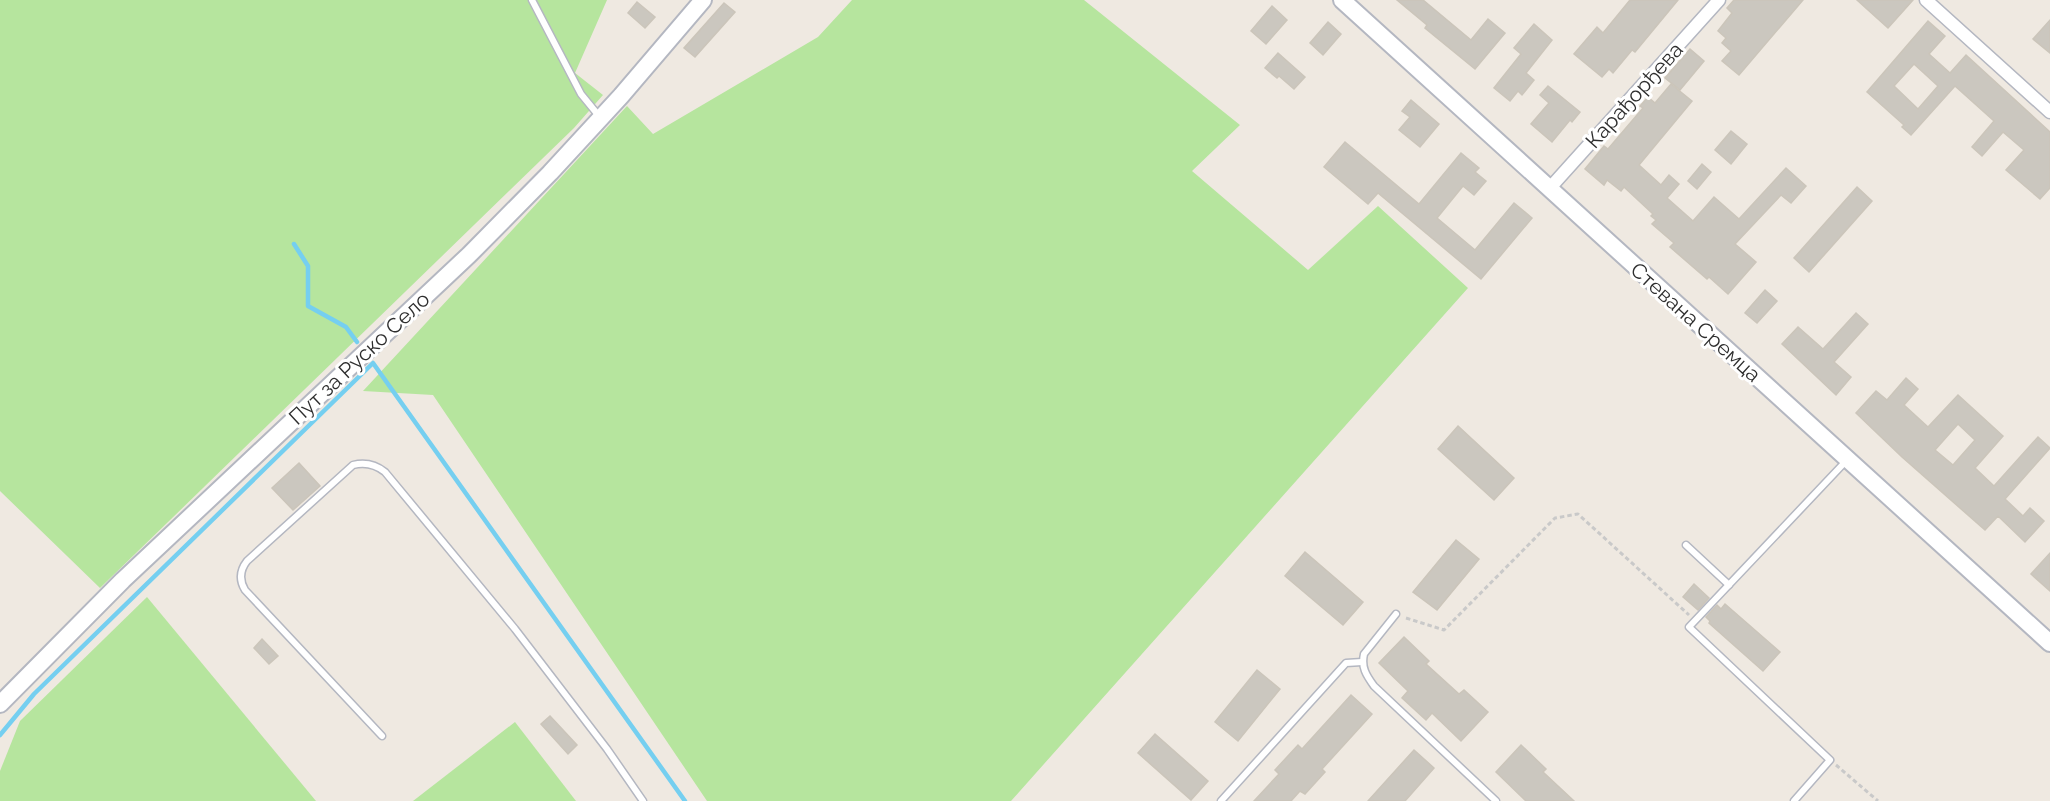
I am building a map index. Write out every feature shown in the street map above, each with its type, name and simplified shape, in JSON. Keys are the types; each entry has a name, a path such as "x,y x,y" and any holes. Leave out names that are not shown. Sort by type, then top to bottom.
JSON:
{"main road":[{"name":"Пут за Руско Село","path":"0,704 123,580 469,255 550,173 703,0"},
{"name":"Стевана Сремца","path":"1342,0 2050,643"}],"street":[{"name":"Карађорђева","path":"1549,189 1719,0"},
{"path":"1926,0 2050,112"}],"lane":[{"path":"532,0 581,94 600,118"},
{"path":"1794,801 1830,760 1689,627 1848,459"},
{"path":"382,736 245,590 241,581 242,571 247,561 352,465 364,463 375,465 385,472 515,628 644,801"},
{"path":"1686,545 1729,585"},
{"path":"1396,614 1368,647 1362,662 1364,670 1374,686 1496,801"},
{"path":"1221,801 1346,663 1362,662"}],"path":[{"path":"1396,614 1444,630 1555,518 1578,514 1695,621"},
{"path":"1830,760 1878,801"}],"green space":[{"path":"0,0 607,0 575,73 603,95 574,128 100,588 0,491"},
{"path":"852,0 1084,0 1240,125 1192,171 1308,270 1378,206 1468,288 1011,801 707,801 433,395 363,391 627,106 653,134 818,37"},
{"path":"147,597 316,801 0,801 0,771 20,721"},
{"path":"515,722 576,801 413,801"}],"building":[{"path":"1397,0 1423,0 1471,40 1488,19 1505,33 1475,69 1425,28 1427,25"},
{"path":"1630,0 1678,0 1635,52 1632,50 1613,73 1609,69 1602,77 1574,54 1597,27 1603,33"},
{"path":"1734,0 1803,0 1739,75 1722,61 1731,51 1722,43 1726,38 1718,31 1732,13 1727,8"},
{"path":"1857,0 1913,0 1888,28"},
{"path":"637,2 655,17 645,28 628,13"},
{"path":"724,3 735,12 695,57 684,48"},
{"path":"1272,6 1287,20 1266,44 1251,31"},
{"path":"2050,20 2050,53 2033,39"},
{"path":"1928,21 1945,36 1929,54 1950,73 1966,55 2050,132 2050,188 2040,199 2006,170 2024,150 2003,132 1982,156 1972,147 1994,121 1955,86 1911,135 1902,127 1904,125 1867,92","holes":["1914,64 1938,86 1918,109 1894,86"]},
{"path":"1328,22 1341,34 1323,55 1310,43"},
{"path":"1534,24 1552,40 1526,73 1534,80 1522,95 1518,91 1510,101 1494,88 1521,54 1514,48"},
{"path":"1690,49 1704,61 1680,90 1665,78"},
{"path":"1278,53 1305,77 1294,89 1265,68"},
{"path":"1671,84 1692,101 1639,165 1661,185 1669,175 1679,184 1667,198 1693,221 1714,197 1739,219 1786,168 1806,186 1791,203 1781,195 1735,244 1756,262 1728,294 1670,247 1674,243 1652,224 1656,220 1651,216 1653,214 1624,187 1621,191 1607,180 1604,185 1585,169 1604,146 1608,149 1643,108 1640,106 1648,97 1655,103"},
{"path":"1548,86 1580,112 1572,122 1570,120 1552,142 1531,124 1549,103 1540,95"},
{"path":"1411,100 1439,124 1420,147 1399,130 1410,117 1402,111"},
{"path":"1731,131 1747,144 1731,164 1715,150"},
{"path":"1345,142 1419,204 1461,153 1479,168 1475,172 1486,181 1474,195 1463,186 1437,218 1475,250 1514,203 1532,218 1481,279 1378,193 1368,204 1324,167"},
{"path":"1702,164 1711,172 1697,189 1688,181"},
{"path":"1857,187 1872,201 1809,272 1794,258"},
{"path":"1765,290 1777,301 1757,323 1745,313"},
{"path":"1856,313 1868,324 1834,362 1851,377 1836,395 1782,344 1798,327 1823,349"},
{"path":"1906,378 1918,389 1904,405 1928,427 1958,395 2003,436 1975,468 1994,486 2038,437 2050,448 2005,499 2023,516 2030,508 2044,521 2025,542 1998,516 1985,530 1856,413 1876,391 1887,400","holes":["1958,424 1975,440 1953,465 1935,450"]},
{"path":"1458,426 1514,478 1494,500 1438,449"},
{"path":"299,463 320,486 293,510 272,488"},
{"path":"1456,540 1479,559 1437,610 1413,592"},
{"path":"1305,552 1363,602 1343,625 1285,576"},
{"path":"2050,553 2050,591 2031,574"},
{"path":"1694,584 1709,598 1698,610 1683,597"},
{"path":"1725,604 1780,652 1763,671 1709,623 1706,617 1717,605 1721,609"},
{"path":"1404,637 1429,661 1426,664 1459,694 1464,690 1488,712 1461,741 1432,713 1426,720 1402,698 1408,691 1379,663"},
{"path":"262,639 278,656 269,664 254,648"},
{"path":"1257,670 1280,689 1238,741 1215,722"},
{"path":"1351,695 1372,714 1322,769 1325,772 1305,794 1300,791 1291,801 1254,801 1279,774 1275,770 1298,745 1302,749"},
{"path":"550,716 577,745 568,754 541,724"},
{"path":"1155,734 1208,781 1191,800 1138,753"},
{"path":"1521,745 1546,769 1543,772 1574,801 1526,801 1496,772"},
{"path":"1414,750 1434,768 1405,801 1368,801"}],"waterway":[{"path":"294,244 308,266 308,306 346,327 357,342"},
{"path":"0,735 34,694 373,363 685,801"}]}
